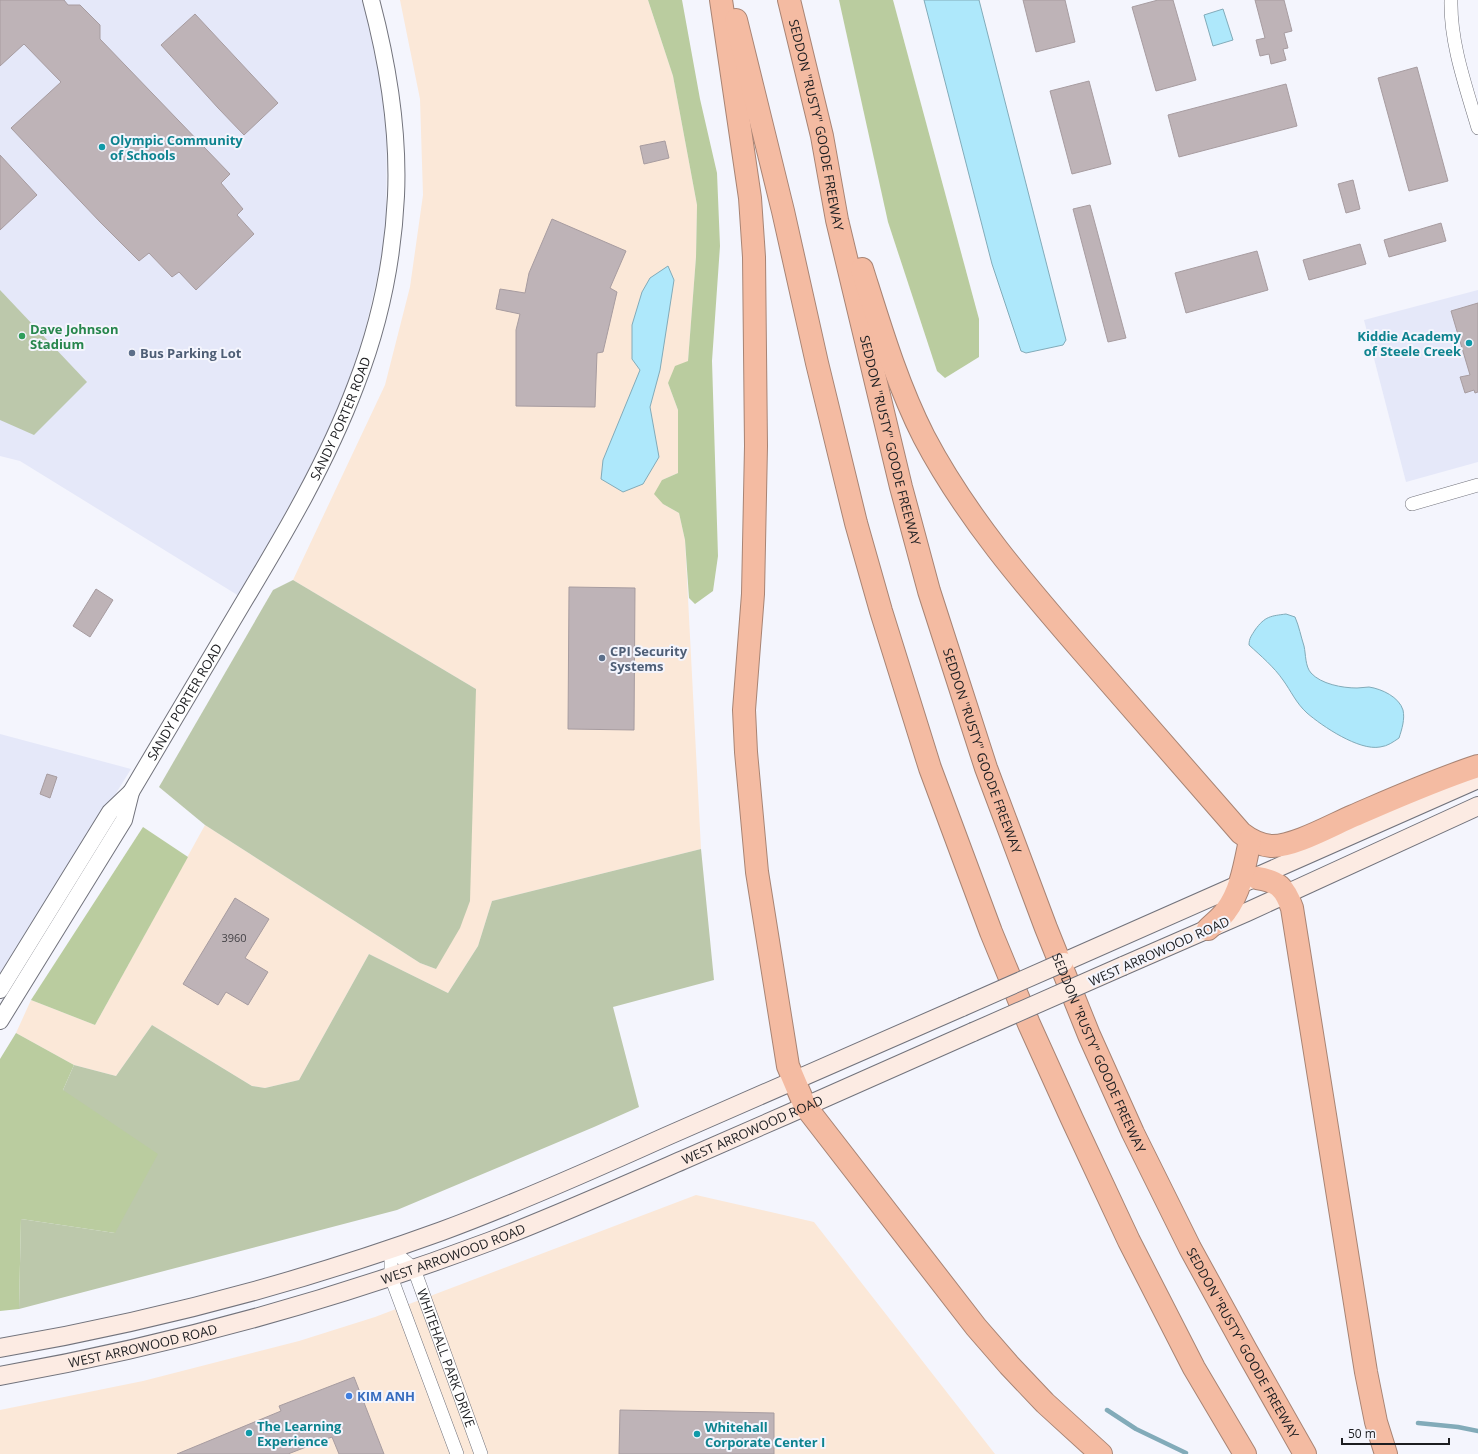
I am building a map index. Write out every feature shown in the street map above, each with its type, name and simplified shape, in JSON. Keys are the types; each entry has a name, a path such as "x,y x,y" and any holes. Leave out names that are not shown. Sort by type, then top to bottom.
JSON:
{"highway":[{"path":"721,0 750,198 754,257 756,446 753,594 744,710 746,752 757,872 788,1066 806,1106 976,1327 1045,1403 1101,1454"},
{"path":"730,0 783,211 817,363 856,523 881,611 933,775 991,932 1029,1024 1075,1126 1129,1241 1191,1361 1245,1454"},
{"name":"SEDDON \"RUSTY\" GOODE FREEWAY","path":"789,0 822,136 837,220 901,487 929,591 991,783 1046,928 1089,1035 1133,1133 1194,1254 1305,1454"},
{"path":"822,136 879,323 895,370 915,419 946,476 976,523 1012,570 1241,833 1250,840 1258,843 1271,846 1284,844 1306,837 1429,783 1478,766"},
{"path":"1208,929 1226,911 1248,882 1250,840"},
{"path":"1248,882 1273,881 1287,893 1294,921 1366,1372 1376,1422 1386,1454"}],"main road":[{"name":"WEST ARROWOOD ROAD","path":"0,1348 168,1313 254,1290 445,1230 556,1185 1248,882 1478,779"},
{"name":"WEST ARROWOOD ROAD","path":"0,1376 208,1332 310,1303 391,1277 491,1241 571,1209 1208,929 1478,806"}],"street":[{"name":"SANDY PORTER ROAD","path":"0,990 110,812 131,792 281,539 313,482 336,435 357,385 381,303 391,247 396,196 394,114 380,32 371,0"},
{"path":"1451,0 1450,13 1458,54 1478,128"},
{"path":"1412,504 1478,485"},
{"name":"SANDY PORTER ROAD","path":"0,1021 124,820 131,792"},
{"name":"WHITEHALL PARK DRIVE","path":"391,1248 414,1269 481,1454"},
{"name":"WHITEHALL PARK DRIVE","path":"391,1248 391,1277 457,1454"}],"shaded area":[{"path":"0,0 364,0 387,101 386,239 362,344 330,433 239,596 20,461 0,456"},
{"path":"400,0 648,0 673,76 697,205 696,257 688,361 668,383 678,410 678,473 662,480 663,504 679,513 685,540 701,849 492,901 478,946 448,993 369,954 299,1080 265,1088 252,1086 152,1025 116,1076 74,1065 16,1033 31,1000 95,1025 205,825 420,963 436,969 476,689 293,580 385,385 410,287 423,195 420,99"},
{"path":"1478,290 1478,462 1406,482 1364,320"},
{"path":"0,734 131,769 0,981"},
{"path":"696,1195 814,1222 995,1454 0,1454 0,1410 143,1381 299,1341 375,1317"}],"green space":[{"path":"648,0 682,0 700,99 717,173 720,246 712,361 718,556 713,591 695,604 689,598 685,540 679,513 663,504 654,494 662,480 678,473 678,410 668,383 675,366 688,361 696,257 697,205 673,76"},
{"path":"839,0 893,0 979,319 979,357 945,378 937,371 888,222"},
{"name":"Dave Johnson Stadium","path":"0,290 87,382 34,435 0,420"},
{"path":"293,580 476,689 470,901 460,928 436,969 420,963 205,825 159,787 273,590"},
{"path":"143,827 188,857 95,1025 31,1000"},
{"path":"701,849 714,980 613,1007 639,1107 397,1210 19,1309 21,1219 115,1233 63,1090 74,1065 116,1076 152,1025 252,1086 265,1088 299,1080 369,954 448,993 478,946 492,901"},
{"path":"16,1033 74,1065 63,1090 158,1154 115,1233 21,1219 19,1309 0,1311 0,1059"}],"water":[{"path":"924,0 979,0 1066,340 1063,345 1026,353 1021,351 992,264"},
{"path":"1223,9 1233,40 1213,46 1204,15"},
{"path":"668,266 674,280 660,370 650,407 659,457 643,484 623,492 601,479 603,460 640,370 632,359 632,325 642,292 650,278"},
{"path":"1286,614 1295,617 1304,646 1309,670 1315,677 1326,683 1338,686 1351,688 1374,688 1389,694 1398,701 1403,710 1404,717 1399,738 1390,744 1380,747 1362,745 1331,731 1303,709 1276,671 1249,645 1255,630 1265,619 1272,616"}],"building":[{"name":"Olympic Community of Schools","path":"0,0 64,0 68,5 80,5 100,25 100,39 230,174 221,183 243,209 237,215 254,234 196,290 179,272 172,277 149,253 139,261 11,128 61,82 24,44 0,66"},
{"path":"1023,0 1065,0 1075,42 1036,52"},
{"path":"1158,0 1173,0 1196,80 1156,91 1132,7"},
{"path":"1255,0 1284,0 1292,31 1284,33 1288,48 1283,49 1286,60 1271,64 1269,54 1260,56 1256,40 1265,38"},
{"path":"195,14 278,103 244,135 161,45"},
{"path":"1417,67 1448,181 1409,191 1378,78"},
{"path":"1089,81 1111,164 1072,174 1050,91"},
{"path":"1286,84 1297,126 1179,157 1168,115"},
{"path":"665,141 669,158 644,164 640,146"},
{"path":"0,155 37,195 0,230"},
{"path":"1353,180 1360,209 1346,213 1338,184"},
{"path":"1090,205 1126,338 1108,342 1073,209"},
{"path":"552,219 626,251 610,288 617,292 603,352 597,353 595,407 516,406 516,330 520,314 496,309 500,289 525,293 529,273"},
{"path":"1441,223 1446,241 1389,257 1384,240"},
{"path":"1360,244 1366,264 1309,280 1303,260"},
{"path":"1257,251 1268,290 1186,313 1175,273"},
{"name":"Kiddie Academy of Steele Creek","path":"1478,303 1478,392 1475,393 1474,390 1465,393 1460,377 1470,375 1451,311"},
{"name":"CPI Security Systems","path":"569,587 635,588 634,730 568,729"},
{"path":"96,589 113,600 90,637 73,626"},
{"path":"47,774 57,777 50,798 40,794"},
{"path":"235,898 269,919 245,958 268,972 248,1005 226,992 218,1005 183,984"},
{"path":"354,1377 384,1454 339,1454 332,1437 288,1454 177,1454 281,1411 279,1406"},
{"name":"Whitehall Corporate Center I","path":"620,1410 774,1413 774,1454 619,1454"}],"waterway":[{"path":"1107,1410 1136,1429 1186,1453"},
{"path":"1418,1423 1458,1427 1478,1431"}],"place":[{"name":"Olympic Community of Schools","path":"102,147"},
{"name":"Dave Johnson Stadium","path":"22,336"},
{"name":"Kiddie Academy of Steele Creek","path":"1469,343"},
{"name":"Bus Parking Lot","path":"132,353"},
{"name":"CPI Security Systems","path":"602,658"},
{"name":"KIM ANH","path":"349,1396"},
{"name":"The Learning Experience","path":"249,1433"},
{"name":"Whitehall Corporate Center I","path":"697,1434"}]}
